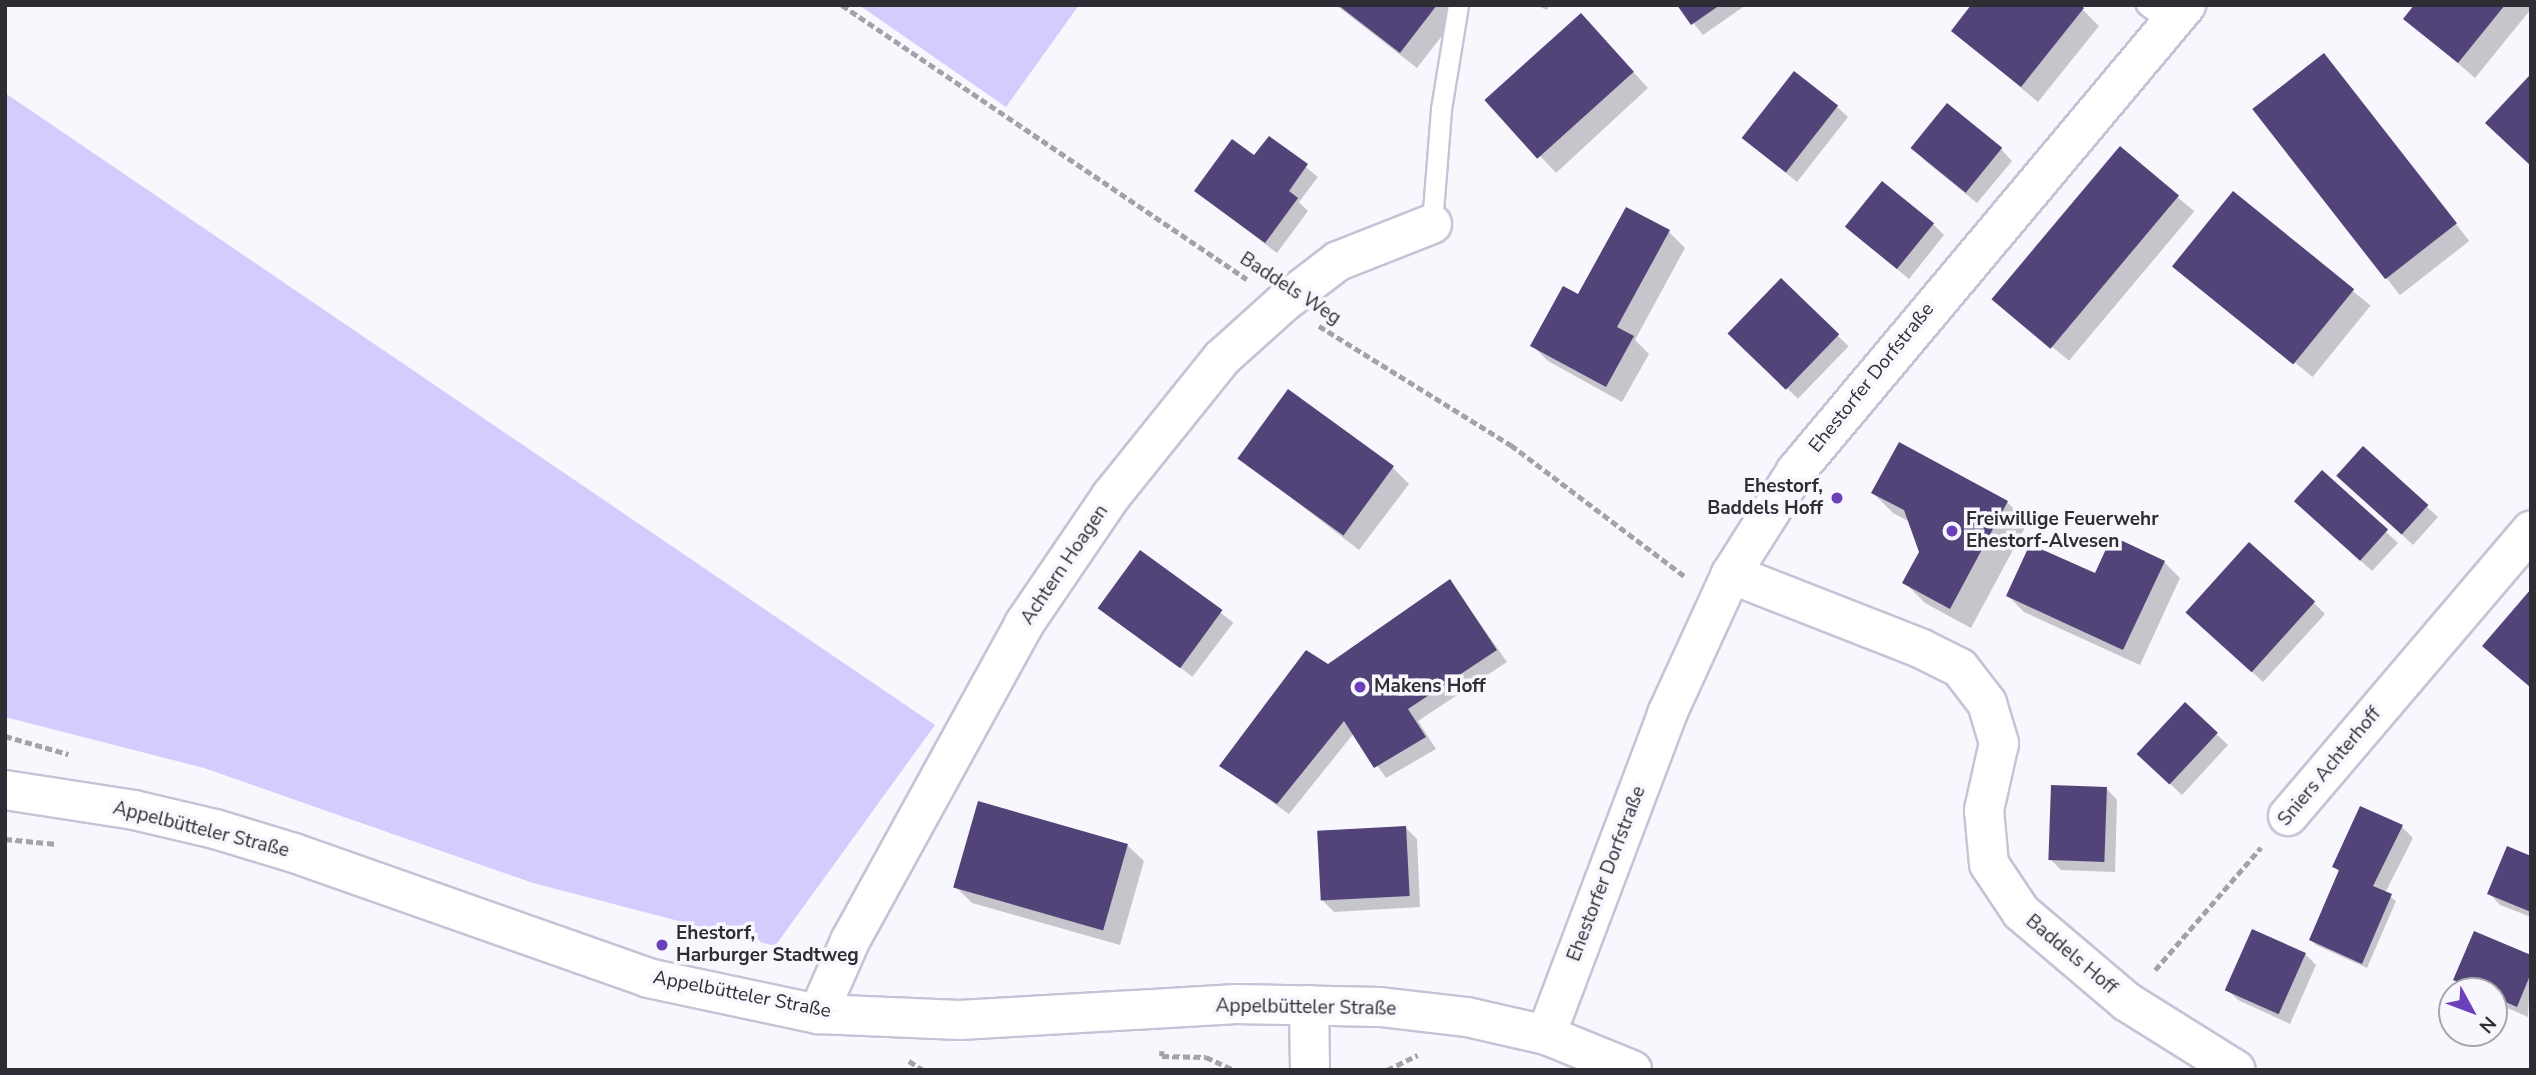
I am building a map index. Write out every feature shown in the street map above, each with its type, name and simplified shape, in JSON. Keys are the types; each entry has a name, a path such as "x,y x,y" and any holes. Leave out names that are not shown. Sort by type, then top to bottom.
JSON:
{"street":[{"name":"Ehestorfer Dorfstraße","path":"1546,1035 1667,715 1725,588 1796,471 2168,11"},
{"name":"Achtern Hoagen","path":"818,1014 849,941 1024,624 1063,562 1222,358 1283,303 1338,261 1432,225"},
{"name":"Sniers Achterhoff","path":"2288,816 2531,530"},
{"name":"Baddels Hoff","path":"1725,588 1922,649 1960,668 1987,703 1999,743 1984,810 1989,864 2021,912 2127,1002 2236,1070"},
{"name":"Appelbütteler Straße","path":"5,790 134,810 215,829 294,853 648,978 818,1014 960,1020 1309,1005 1454,1015 1546,1035 1632,1070"},
{"path":"1309,1005 1310,1070"}],"lane":[{"path":"1432,225 1441,109 1458,5"}],"path":[{"name":"Baddels Weg","path":"842,5 1283,303 1511,445 1725,588"},
{"name":"Sniers Achterhoff","path":"2127,1002 2288,816"},
{"path":"5,839 70,845"}],"shaded area":[{"path":"859,5 1079,5 1006,107"},
{"path":"5,93 935,725 775,946 533,883 204,768 5,717"}],"building":[{"path":"1338,5 1437,5 1400,53"},
{"path":"1677,5 1720,5 1691,25"},
{"path":"1971,5 2080,5 2084,8 2021,87 1951,31"},
{"path":"2414,5 2505,5 2458,63 2403,19"},
{"path":"1581,13 1634,72 1537,159 1484,100"},
{"path":"2324,53 2457,223 2385,279 2252,109"},
{"path":"1794,71 1838,105 1786,172 1742,138"},
{"path":"2529,76 2531,78 2531,166 2485,123"},
{"path":"1947,103 2002,148 1966,193 1910,148"},
{"path":"1269,136 1308,164 1289,191 1298,198 1265,243 1194,191 1232,139 1254,155"},
{"path":"2120,146 2179,195 2050,349 1991,299"},
{"path":"1882,181 1934,223 1897,269 1845,227"},
{"path":"2233,191 2354,289 2293,365 2172,266"},
{"path":"1626,207 1670,230 1617,327 1634,336 1606,387 1530,346 1563,286 1578,294"},
{"path":"1781,278 1839,334 1786,390 1728,333"},
{"path":"1288,389 1394,466 1343,536 1237,459"},
{"name":"Freiwillige Feuerwehr Ehestorf-Alvesen","path":"1899,442 2008,501 1950,609 1902,583 1919,552 1904,510 1871,493"},
{"path":"2363,446 2428,505 2402,535 2336,476"},
{"path":"2322,470 2388,530 2360,561 2294,501"},
{"path":"2112,536 2165,561 2123,650 2006,596 2030,544 2095,573"},
{"path":"2249,542 2315,602 2252,672 2185,613"},
{"path":"1140,550 1223,610 1180,668 1098,608"},
{"name":"Makens Hoff","path":"1450,579 1497,650 1408,709 1426,737 1374,768 1344,721 1277,804 1219,766 1306,650 1328,664"},
{"path":"2531,589 2531,686 2530,687 2482,646"},
{"path":"2185,702 2218,733 2169,785 2137,754"},
{"path":"2051,785 2107,787 2104,862 2048,860"},
{"path":"978,801 1128,844 1103,931 953,888"},
{"path":"2360,806 2403,825 2373,886 2392,894 2362,964 2309,940 2339,870 2332,867"},
{"path":"1406,826 1410,896 1321,901 1317,831"},
{"path":"2507,846 2531,856 2531,912 2487,894"},
{"path":"2252,929 2306,953 2279,1014 2225,990"},
{"path":"2474,931 2531,955 2531,973 2517,1007 2508,1003 2508,977 2454,977"}],"place":[{"name":"Ehestorf, Baddels Hoff","path":"1837,498"},
{"name":"Freiwillige Feuerwehr Ehestorf-Alvesen","path":"1952,531"},
{"name":"Makens Hoff","path":"1360,687"},
{"name":"Ehestorf, Harburger Stadtweg","path":"662,945"}]}
